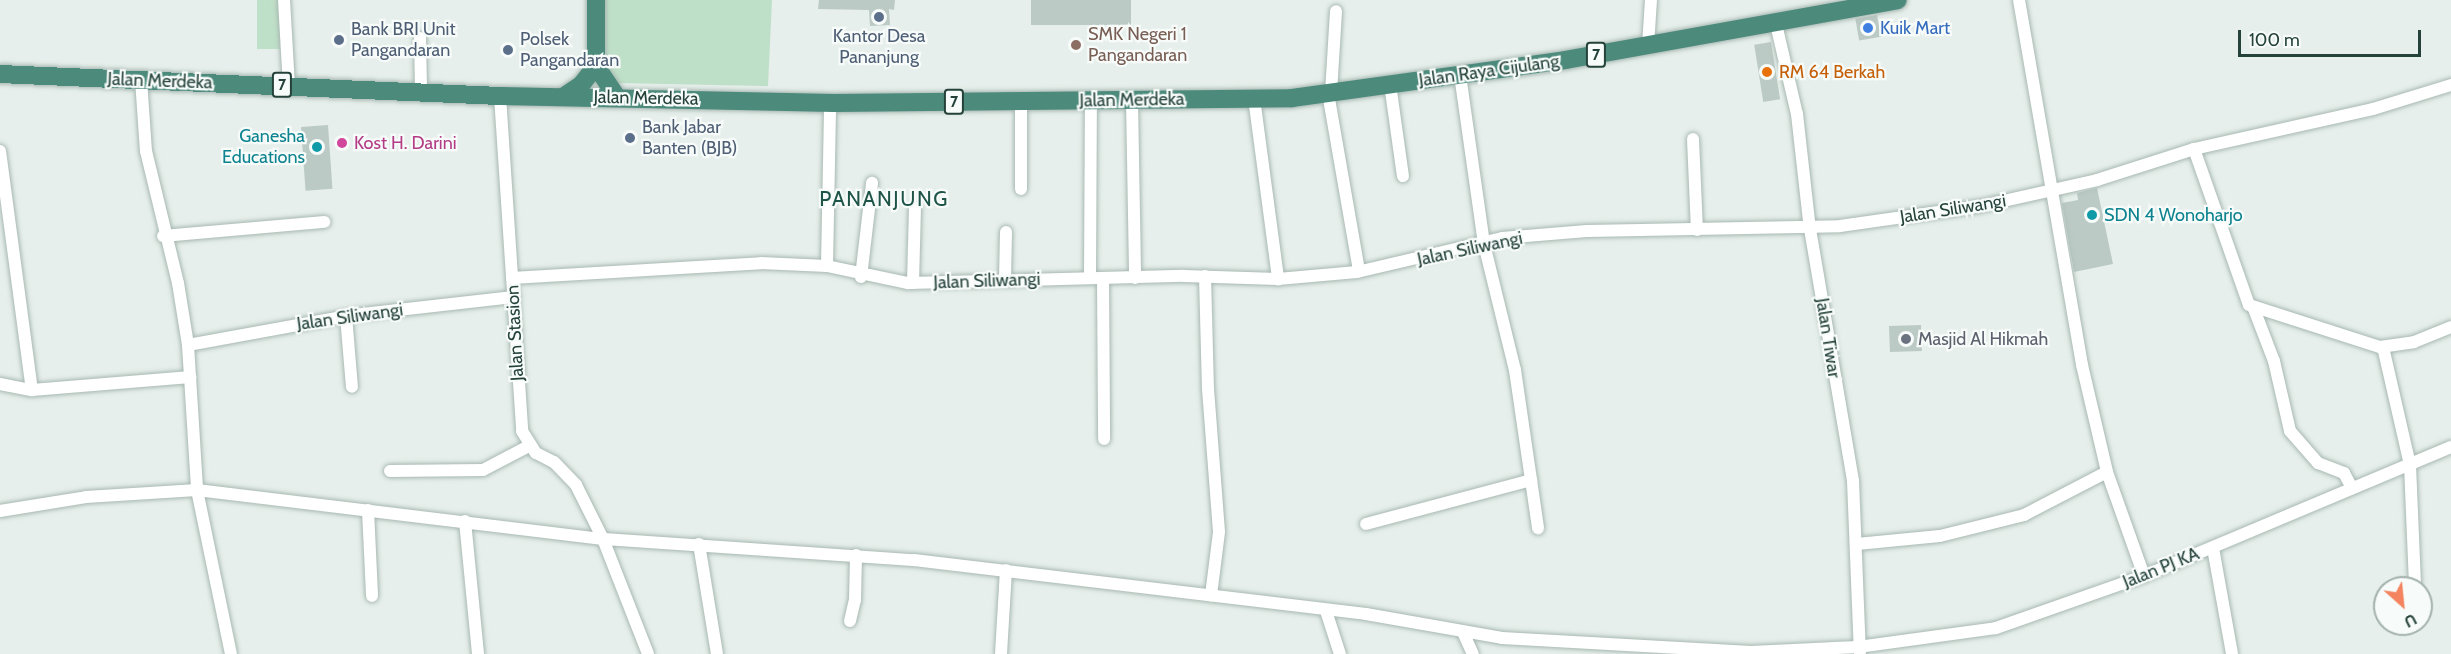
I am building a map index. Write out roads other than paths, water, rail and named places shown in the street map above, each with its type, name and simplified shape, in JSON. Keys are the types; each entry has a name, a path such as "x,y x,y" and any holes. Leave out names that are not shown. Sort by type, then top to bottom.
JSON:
{"highway":[{"path":"596,0 596,66 616,96"},
{"name":"Jalan Raya Cijulang","path":"1292,98 1648,46 1898,0"},
{"path":"563,97 581,85 596,66"},
{"name":"Jalan Merdeka","path":"0,74 500,96 616,96 830,103 1292,98"}],"street":[{"path":"284,0 289,86"},
{"path":"1648,46 1651,0"},
{"path":"2019,0 2082,364 2107,472 2144,576"},
{"path":"1336,11 1329,93 1359,272"},
{"name":"Jalan Tiwar","path":"1776,24 1797,114 1810,229 1853,481 1859,650"},
{"path":"420,38 421,92"},
{"path":"1460,75 1484,243 1509,340 1538,528"},
{"path":"141,80 146,151 164,236 178,282 188,345 197,490 231,654"},
{"path":"1390,84 1403,176"},
{"name":"Jalan Siliwangi","path":"512,278 761,263 827,266 861,277 913,283 1090,277 1205,276 1278,279 1359,272 1484,243 1587,231 1810,229 1981,206 2051,190 2194,149 2373,109 2451,85"},
{"name":"Jalan Stasion","path":"500,96 522,431 529,446"},
{"path":"1254,98 1259,145 1266,162 1278,279"},
{"path":"1090,277 1091,100"},
{"path":"1132,100 1135,278"},
{"path":"1021,101 1021,189"},
{"path":"827,266 830,103"},
{"path":"1693,139 1697,230"},
{"path":"2194,149 2236,278 2254,309 2274,361 2290,431 2318,463 2344,473 2352,488"},
{"path":"0,151 32,390"},
{"path":"861,277 872,183"},
{"path":"913,283 915,208"},
{"path":"164,236 324,222"},
{"path":"1005,280 1006,232"},
{"path":"1205,276 1208,389 1219,532 1211,595"},
{"path":"1103,278 1104,439"},
{"name":"Jalan Siliwangi","path":"188,345 346,316 514,297"},
{"path":"2254,309 2383,347 2414,342 2451,327"},
{"path":"346,316 352,387"},
{"path":"2383,347 2410,465 2415,576"},
{"path":"0,384 32,390 190,377"},
{"path":"390,471 483,470 529,446 554,462 576,485 603,539 648,654"},
{"name":"Jalan PJ KA","path":"0,511 86,497 197,490 603,539 856,555 1006,570 1211,595 1463,632 1634,650 1751,652 1859,650 1996,628 2144,576 2451,447"},
{"path":"1857,544 1940,536 2024,515 2107,472"},
{"path":"1366,524 1531,480"},
{"path":"368,510 372,596"},
{"path":"465,521 478,654"},
{"path":"699,544 717,654"},
{"path":"2213,548 2232,654"},
{"path":"850,621 855,600 856,555"},
{"path":"1001,654 1006,570"},
{"path":"1326,611 1340,654"},
{"path":"1463,632 1473,654"}],"place":[{"name":"Kantor Desa Pananjung","path":"879,17"},
{"name":"Kuik Mart","path":"1868,28"},
{"name":"Bank BRI Unit Pangandaran","path":"339,40"},
{"name":"SMK Negeri 1 Pangandaran","path":"1076,45"},
{"name":"Polsek Pangandaran","path":"508,50"},
{"name":"RM 64 Berkah","path":"1767,72"},
{"name":"Bank Jabar Banten (BJB)","path":"630,138"},
{"name":"Kost H. Darini","path":"342,143"},
{"name":"Ganesha Educations","path":"317,147"},
{"name":"SDN 4 Wonoharjo","path":"2092,215"},
{"name":"Masjid Al Hikmah","path":"1906,339"}],"district":[{"name":"PANANJUNG","path":"884,199"}]}
